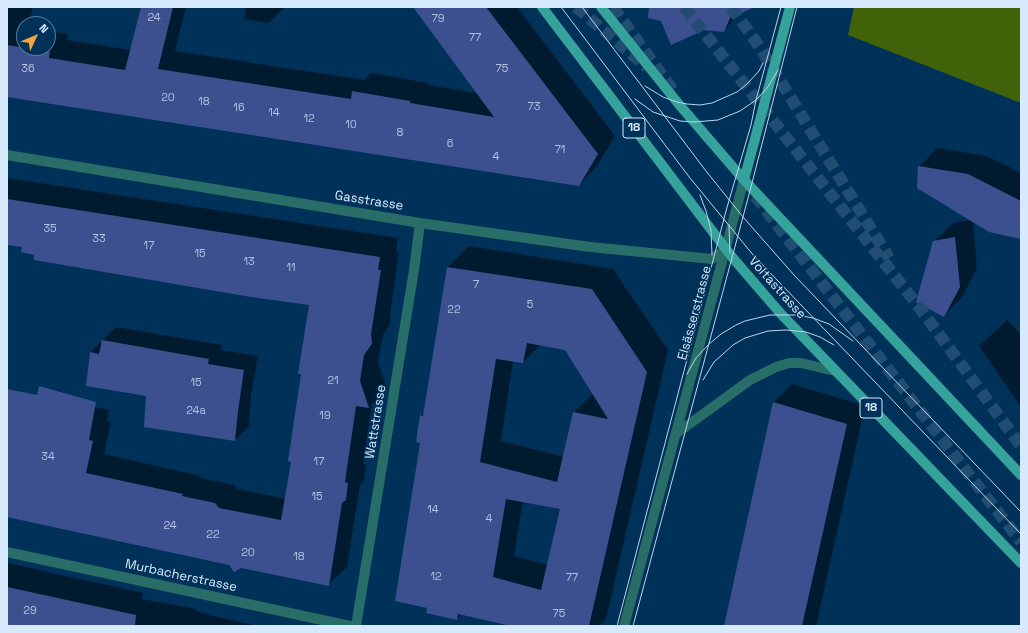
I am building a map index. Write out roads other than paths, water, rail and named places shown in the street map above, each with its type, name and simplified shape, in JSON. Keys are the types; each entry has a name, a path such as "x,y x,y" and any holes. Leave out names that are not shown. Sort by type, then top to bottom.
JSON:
{"main road":[{"name":"Voltastrasse","path":"542,7 726,249 781,314 1021,563"},
{"path":"601,7 686,112 744,180 1021,475"},
{"name":"Elsässerstrasse","path":"744,180 790,7"}],"street":[{"name":"Gasstrasse","path":"7,155 420,223 590,247 712,259 726,249"},
{"name":"Elsässerstrasse","path":"624,626 744,180"},
{"name":"Wattstrasse","path":"356,626 414,270 420,223"},
{"path":"676,433 750,380 776,367 789,363 801,363 835,371"},
{"name":"Murbacherstrasse","path":"7,552 350,626"}],"tunnel":[{"path":"576,7 647,67"},
{"path":"613,7 675,93"},
{"path":"684,7 919,307 1021,446"},
{"path":"731,7 759,46 889,258"},
{"path":"755,196 1021,542"}],"tram line":[{"path":"561,7 690,178 754,256 1021,534"},
{"path":"582,7 706,171 743,217 794,275 1021,512"},
{"path":"617,626 726,211 751,125 756,100 781,7"},
{"path":"633,626 751,187 797,7"},
{"path":"645,86 663,97 677,102 700,105 712,103 737,92 759,71 763,63"},
{"path":"635,99 653,112 680,121 694,122 718,120 740,111 756,100 768,87 778,70"},
{"path":"700,195 711,230 712,255"},
{"path":"729,225 730,253"},
{"path":"687,374 696,358 721,334 745,321 770,315 797,315 813,318 829,324 853,341"},
{"path":"703,380 714,362 733,345 745,338 768,331 786,330 806,332 820,337 834,345"}]}
